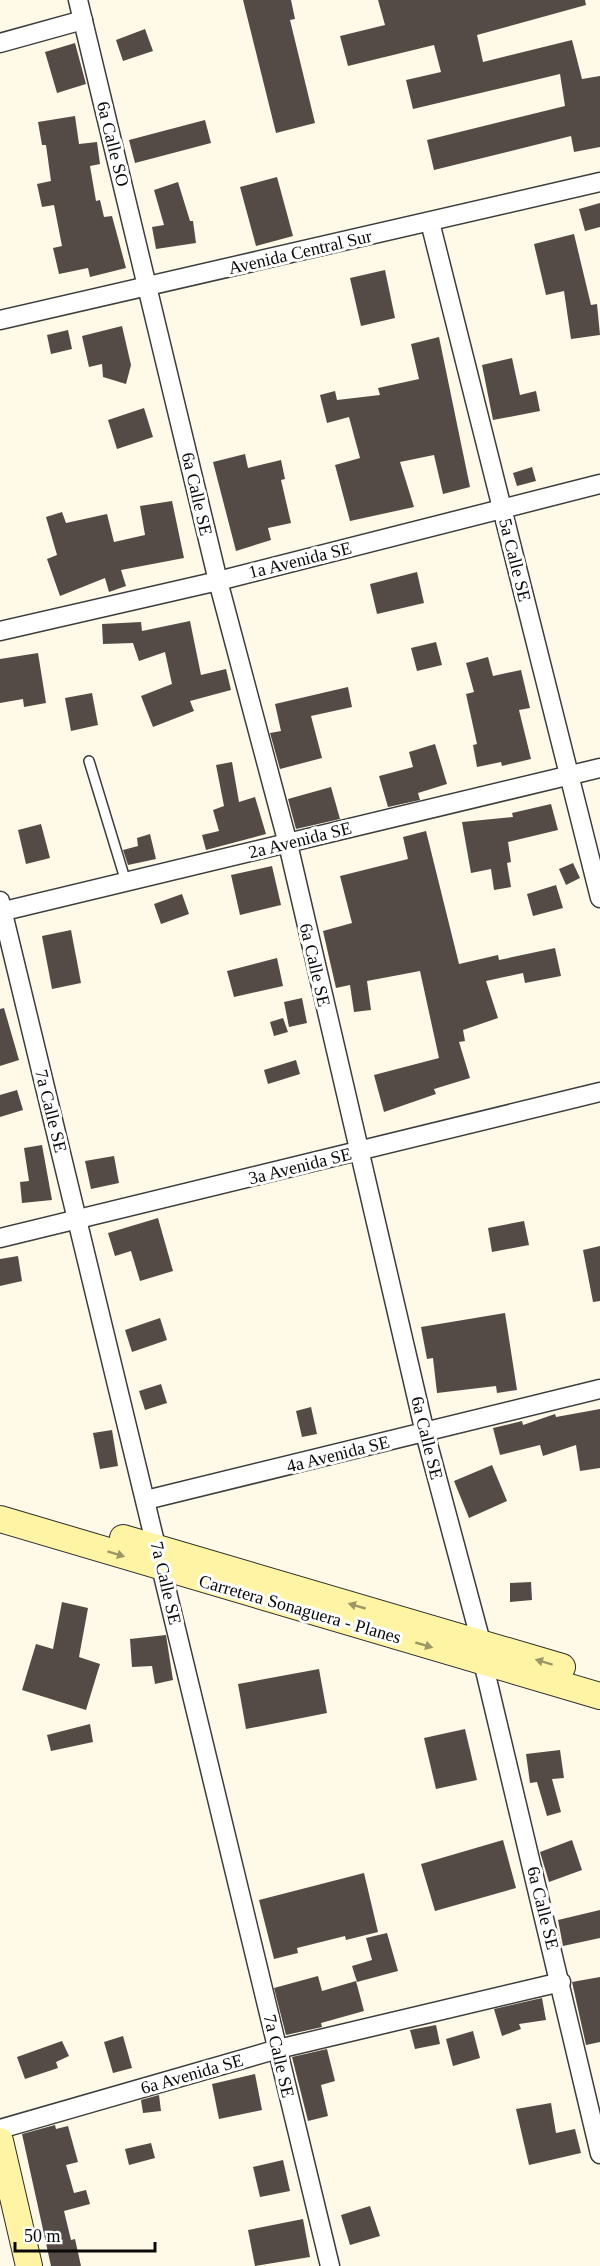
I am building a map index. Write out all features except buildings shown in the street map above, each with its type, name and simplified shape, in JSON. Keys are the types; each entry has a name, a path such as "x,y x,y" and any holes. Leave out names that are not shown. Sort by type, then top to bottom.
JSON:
{"main road":[{"name":"Carretera Sonaguera - Planes","path":"0,1502 160,1558"},
{"name":"Carretera Sonaguera - Planes","path":"0,1519 160,1558 482,1652 600,1679"},
{"name":"Carretera Sonaguera - Planes","path":"482,1652 600,1696"},
{"path":"0,2140 29,2266"}],"street":[{"name":"6a Calle SO","path":"78,0 148,288"},
{"path":"0,43 83,20"},
{"name":"Avenida Central Sur","path":"0,320 148,288 600,182"},
{"name":"5a Calle SE","path":"430,222 600,898"},
{"name":"6a Calle SE","path":"148,288 218,581 288,844 358,1152 425,1433 482,1652 600,2154"},
{"name":"1a Avenida SE","path":"0,631 218,581 600,484"},
{"name":"2a Avenida SE","path":"1,908 126,882 600,768"},
{"name":"7a Calle SE","path":"1,908 330,2266"},
{"name":"3a Avenida SE","path":"0,1238 600,1092"},
{"name":"4a Avenida SE","path":"146,1500 600,1389"},
{"name":"6a Avenida SE","path":"0,2129 278,2049 561,1982"}],"lane":[{"path":"89,761 126,882"}]}
